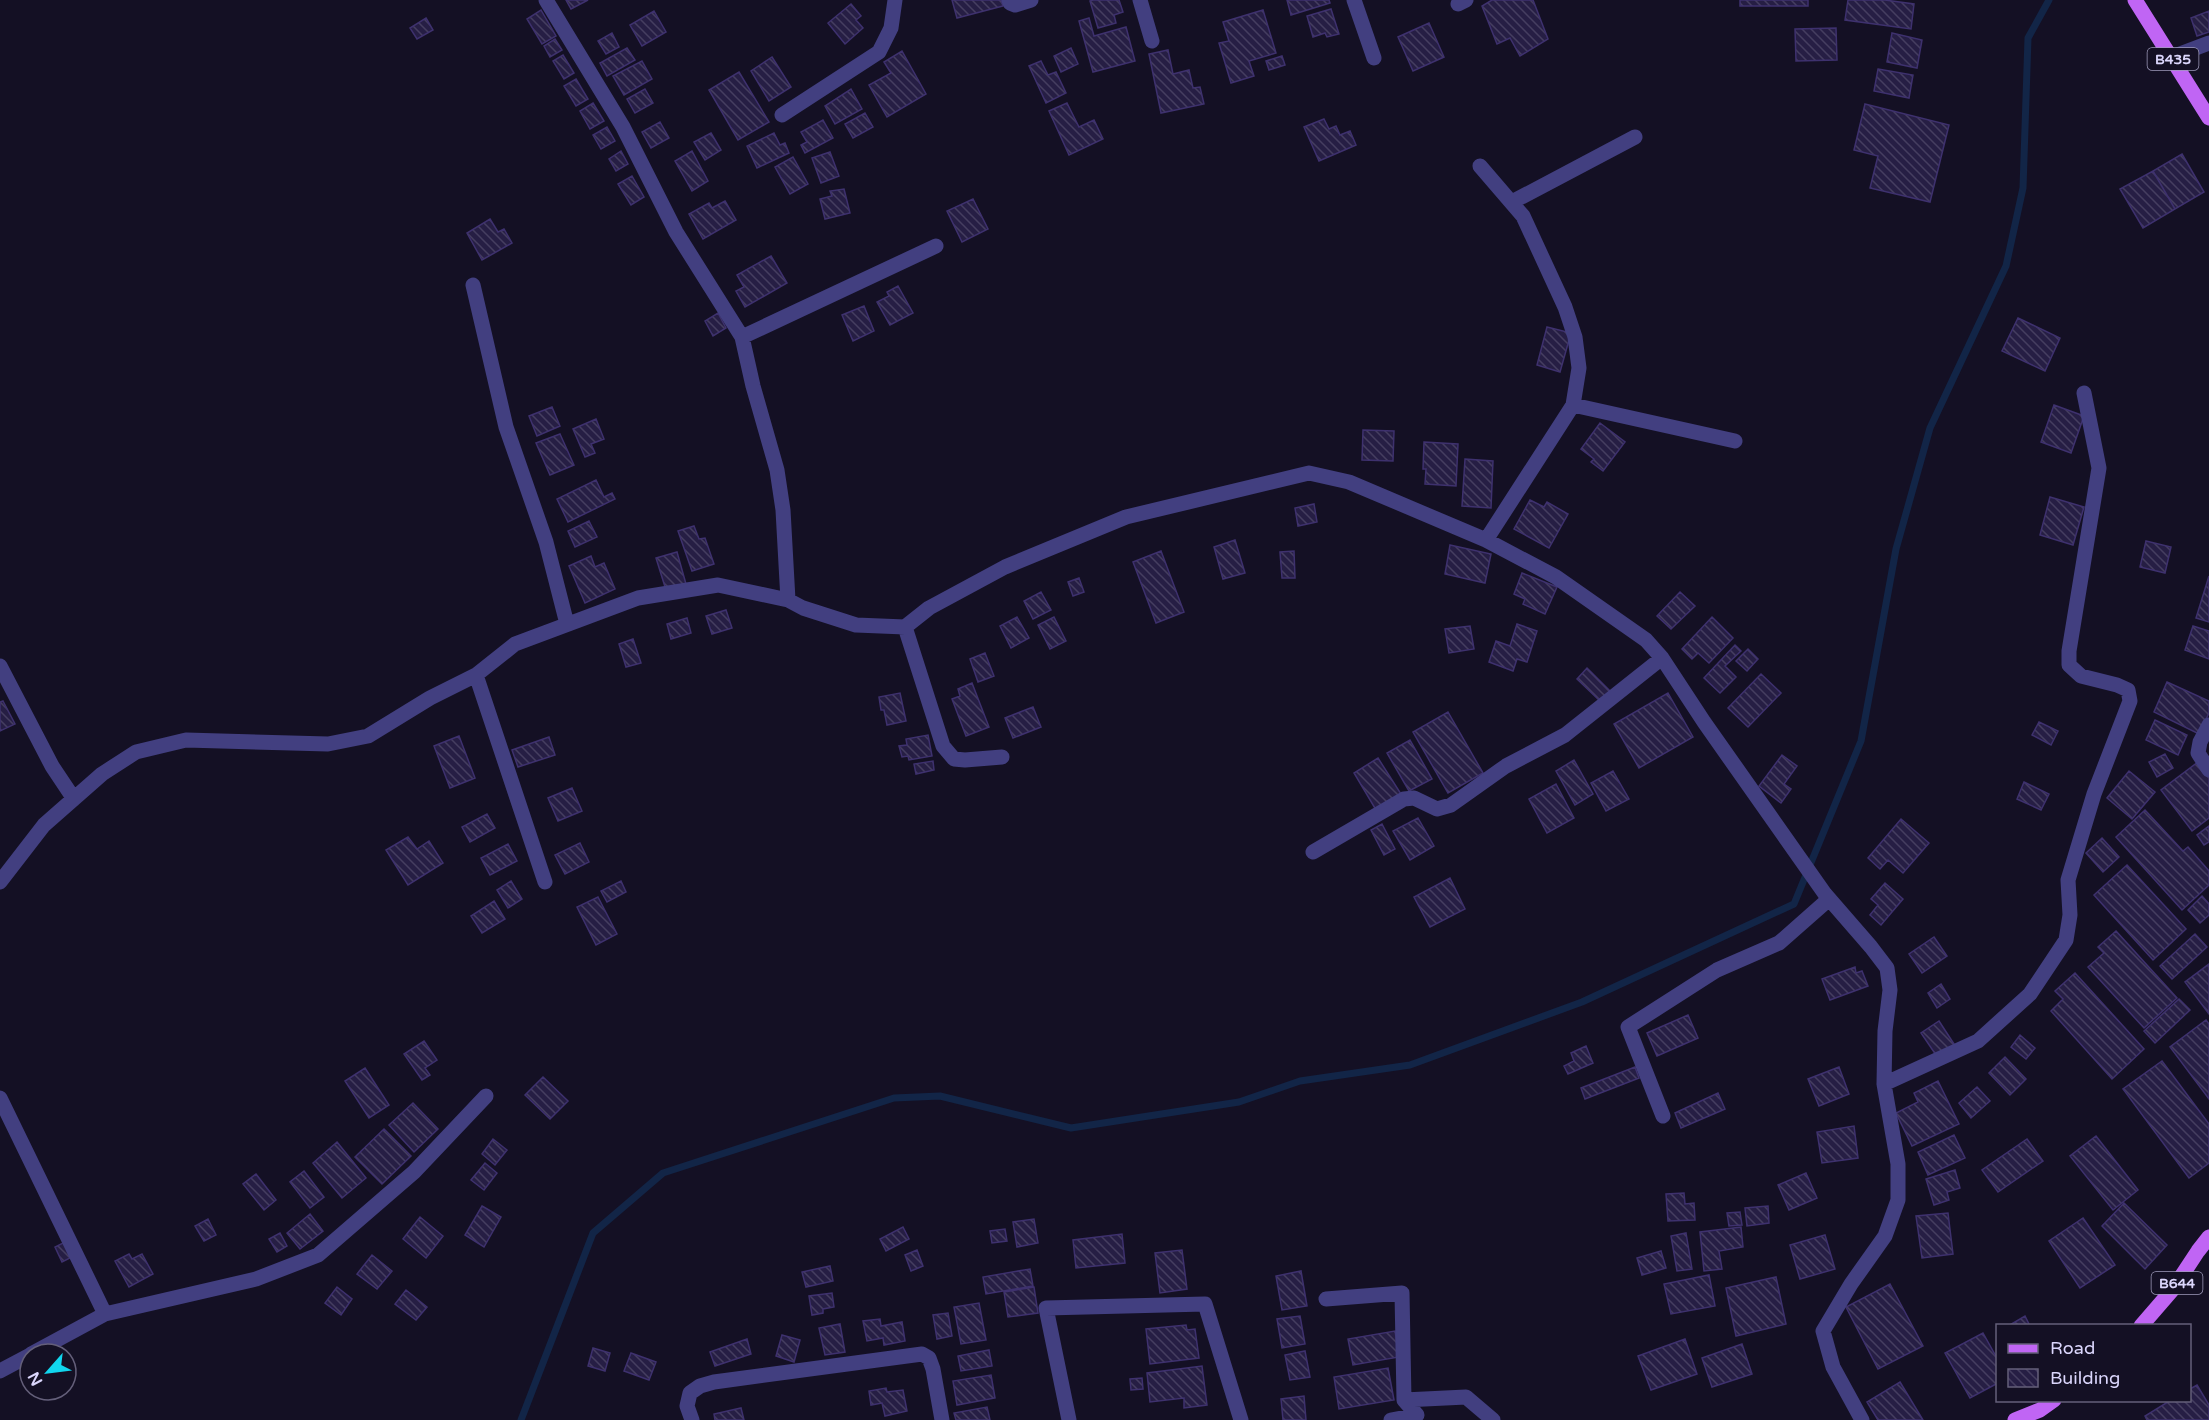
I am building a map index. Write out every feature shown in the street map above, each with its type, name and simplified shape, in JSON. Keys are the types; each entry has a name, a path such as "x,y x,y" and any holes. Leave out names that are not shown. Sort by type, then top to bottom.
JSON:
{"main road":[{"name":"B435","path":"2135,0 2209,118"},
{"name":"B644","path":"2142,1324 2173,1289 2209,1237"},
{"path":"2015,1420 2040,1410 2052,1402"}],"street":[{"path":"546,0 623,127 676,232 742,337 753,386 777,470 783,510 788,600"},
{"path":"782,115 879,52 891,28 895,0"},
{"path":"1009,0 1010,3 1016,5 1031,0"},
{"path":"1140,0 1152,41"},
{"path":"1354,0 1374,58"},
{"path":"2172,57 2209,43"},
{"path":"1512,202 1635,136"},
{"path":"1480,166 1523,216 1565,307 1575,337 1579,369 1573,405 1486,540"},
{"path":"742,337 936,246"},
{"path":"473,285 506,427 546,542 567,624"},
{"path":"1884,1084 1978,1041 2030,994 2066,940 2070,915 2068,880 2094,794 2130,701 2128,690 2081,676 2069,665 2068,651 2099,468 2084,393"},
{"path":"1573,405 1735,441"},
{"path":"0,882 44,825 102,774 136,752 186,740 328,744 368,736 430,698 476,675 515,644 638,598 718,585 788,600 803,608 856,625 905,627 929,608 1005,567 1126,517 1309,473 1349,482 1486,540 1556,577 1646,640 1662,658 1704,722 1827,896 1887,968 1890,990 1885,1030 1884,1084 1898,1164 1898,1200 1885,1236 1851,1284 1823,1331 1833,1367 1862,1420"},
{"path":"905,627 943,746 954,759 1002,757"},
{"path":"1313,852 1404,799 1414,798 1437,809 1451,805 1506,766 1565,735 1662,658"},
{"path":"0,666 52,766 74,799"},
{"path":"476,675 545,882"},
{"path":"2209,725 2200,742 2198,753 2209,770"},
{"path":"1663,1116 1628,1028 1717,970 1779,943 1827,896"},
{"path":"53,1342 105,1314 256,1279 318,1255 414,1172 486,1096"},
{"path":"0,1098 105,1314"},
{"path":"1326,1299 1402,1293 1404,1400 1417,1415 1391,1420"},
{"path":"1069,1420 1046,1308 1205,1304 1241,1420"},
{"path":"692,1420 687,1406 690,1393 700,1386 714,1382 922,1354 929,1358 933,1369 942,1420"},
{"path":"0,1371 18,1361"},
{"path":"1404,1400 1466,1397 1493,1420"}],"building":[{"path":"566,0 588,0 571,9"},
{"path":"952,0 1001,0 1003,6 957,18"},
{"path":"1119,0 1123,12 1114,15 1116,23 1098,28 1090,1"},
{"path":"1287,0 1329,0 1330,3 1291,15"},
{"path":"1492,0 1533,0 1548,39 1520,56 1510,38 1497,44 1482,6"},
{"path":"1740,0 1808,0 1808,6 1740,6"},
{"path":"1848,0 1885,0 1914,4 1911,29 1845,20"},
{"path":"851,4 861,16 856,20 863,28 845,44 828,23"},
{"path":"1331,9 1339,34 1327,37 1325,33 1313,37 1307,16"},
{"path":"541,10 556,36 542,44 527,19"},
{"path":"1263,10 1276,53 1249,61 1254,76 1231,83 1219,43 1229,41 1223,22"},
{"path":"654,11 666,32 642,46 630,25"},
{"path":"2209,11 2209,32 2197,36 2191,18"},
{"path":"426,18 433,30 417,39 410,28"},
{"path":"1089,18 1094,36 1126,27 1135,61 1093,72 1079,21"},
{"path":"1429,23 1444,57 1413,71 1398,37"},
{"path":"1836,28 1837,60 1796,61 1795,29"},
{"path":"612,33 619,47 606,54 598,41"},
{"path":"1892,33 1922,40 1917,68 1887,62"},
{"path":"555,39 562,50 550,57 544,46"},
{"path":"627,48 635,60 607,76 600,63"},
{"path":"1071,48 1078,64 1061,72 1054,56"},
{"path":"1168,50 1173,74 1189,70 1193,88 1200,87 1204,104 1161,113 1149,54"},
{"path":"902,51 926,94 887,117 869,85 891,73 884,62"},
{"path":"563,55 574,73 564,79 553,61"},
{"path":"1282,56 1285,65 1269,70 1266,61"},
{"path":"772,57 791,87 769,101 751,71"},
{"path":"642,61 652,79 624,95 613,76"},
{"path":"1041,61 1048,75 1056,72 1066,93 1046,103 1029,66"},
{"path":"1878,69 1913,75 1909,98 1874,91"},
{"path":"739,72 769,122 738,140 709,90"},
{"path":"576,79 588,99 576,106 564,86"},
{"path":"645,89 653,103 635,113 627,99"},
{"path":"851,89 862,109 835,124 825,106"},
{"path":"593,103 604,121 590,129 580,111"},
{"path":"1067,103 1079,127 1094,120 1103,139 1069,155 1049,111"},
{"path":"1865,104 1949,125 1930,202 1870,188 1878,156 1854,150"},
{"path":"865,113 873,127 853,138 845,124"},
{"path":"1324,119 1329,129 1336,126 1340,135 1350,131 1356,145 1319,161 1304,127"},
{"path":"823,120 833,138 805,153 801,145 807,142 801,132"},
{"path":"660,122 669,138 651,148 642,132"},
{"path":"607,127 615,141 601,149 593,135"},
{"path":"711,133 721,150 705,160 694,142"},
{"path":"774,133 780,145 785,143 789,153 757,168 747,146"},
{"path":"621,151 628,164 616,171 609,159"},
{"path":"692,151 708,181 692,191 675,161"},
{"path":"830,152 839,176 821,183 812,158"},
{"path":"2182,154 2204,192 2175,209 2153,171"},
{"path":"793,157 808,184 790,194 775,167"},
{"path":"2153,171 2175,209 2143,228 2120,189"},
{"path":"632,176 644,197 631,205 618,184"},
{"path":"844,189 850,213 825,219 820,199 832,196 830,191"},
{"path":"973,199 988,229 962,242 947,211"},
{"path":"725,201 736,220 703,239 689,214 709,203 712,208"},
{"path":"490,219 498,232 504,229 512,243 482,260 467,233"},
{"path":"771,256 787,283 745,307 736,291 744,287 737,275"},
{"path":"898,286 913,313 890,325 877,302 889,296 887,292"},
{"path":"864,306 874,331 853,341 842,315"},
{"path":"718,313 726,328 713,336 705,321"},
{"path":"2018,318 2060,338 2045,371 2002,351"},
{"path":"1547,327 1571,333 1560,372 1537,365"},
{"path":"2054,405 2084,416 2071,453 2041,442"},
{"path":"552,407 560,426 537,436 529,416"},
{"path":"596,419 604,439 591,444 595,453 585,457 573,429"},
{"path":"1600,423 1625,442 1603,471 1591,462 1594,459 1581,449"},
{"path":"1363,430 1394,431 1393,461 1362,460"},
{"path":"560,434 574,465 550,475 536,443"},
{"path":"1424,442 1458,444 1456,486 1425,484"},
{"path":"1465,459 1493,461 1491,508 1462,506"},
{"path":"596,480 604,497 612,493 615,499 568,522 557,499"},
{"path":"2050,497 2084,507 2073,545 2040,535"},
{"path":"1530,500 1544,507 1547,502 1568,514 1549,548 1514,529"},
{"path":"1314,504 1317,522 1298,526 1295,508"},
{"path":"589,521 597,537 575,547 568,531"},
{"path":"694,526 699,539 705,538 714,564 692,571 678,531"},
{"path":"1235,540 1245,573 1223,579 1214,547"},
{"path":"2146,541 2171,547 2165,573 2140,567"},
{"path":"1450,545 1491,554 1485,583 1445,574"},
{"path":"1161,551 1184,612 1156,623 1133,562"},
{"path":"1294,551 1295,578 1282,578 1280,552"},
{"path":"677,552 686,584 666,590 656,558"},
{"path":"591,556 595,567 604,563 615,589 585,603 569,566"},
{"path":"1522,573 1557,587 1545,614 1523,604 1525,599 1514,594"},
{"path":"2209,576 2209,622 2196,618"},
{"path":"1079,578 1084,592 1073,596 1068,582"},
{"path":"1041,592 1051,610 1033,619 1024,601"},
{"path":"1680,592 1695,606 1671,629 1657,616"},
{"path":"726,610 732,628 712,634 706,616"},
{"path":"1017,617 1029,638 1011,648 1000,626"},
{"path":"1054,617 1066,641 1050,649 1038,625"},
{"path":"1712,617 1733,638 1709,663 1698,653 1692,659 1682,649"},
{"path":"687,618 691,633 671,639 667,624"},
{"path":"1517,624 1537,631 1527,662 1517,659 1513,671 1489,662 1496,641 1510,646"},
{"path":"1470,626 1474,649 1449,653 1445,629"},
{"path":"2193,626 2209,631 2209,659 2185,650"},
{"path":"633,639 641,663 626,667 619,644"},
{"path":"1735,645 1741,651 1725,666 1736,677 1720,693 1704,678"},
{"path":"1748,649 1758,659 1747,671 1736,661"},
{"path":"985,653 994,676 978,682 970,659"},
{"path":"1587,668 1610,691 1600,701 1577,679"},
{"path":"1761,674 1781,693 1748,727 1728,708"},
{"path":"2167,682 2209,701 2209,713 2199,734 2154,712"},
{"path":"972,683 989,727 966,736 952,699 960,696 958,689"},
{"path":"900,693 906,721 887,725 879,697"},
{"path":"1668,693 1693,737 1639,768 1614,724"},
{"path":"3,701 15,724 0,731 0,702"},
{"path":"1033,707 1041,727 1013,738 1005,718"},
{"path":"1448,712 1483,773 1448,793 1413,732"},
{"path":"2155,720 2187,735 2178,755 2146,740"},
{"path":"2039,722 2058,731 2051,745 2032,735"},
{"path":"928,735 932,756 909,760 908,756 902,757 899,746 907,745 906,739"},
{"path":"459,736 475,778 450,788 434,746"},
{"path":"549,737 555,755 518,767 512,750"},
{"path":"1410,740 1432,779 1409,791 1387,753"},
{"path":"2165,754 2173,768 2157,777 2149,762"},
{"path":"1782,755 1797,766 1784,784 1791,789 1781,803 1759,786"},
{"path":"1378,758 1401,794 1376,810 1354,773"},
{"path":"1574,760 1593,794 1575,805 1556,771"},
{"path":"933,761 934,770 916,774 914,764"},
{"path":"2198,762 2209,777 2209,818 2192,831 2161,790"},
{"path":"1613,771 1629,799 1606,811 1591,783"},
{"path":"2129,771 2155,792 2132,819 2107,798"},
{"path":"2024,782 2049,794 2041,810 2017,799"},
{"path":"1556,784 1574,818 1547,833 1529,799"},
{"path":"572,788 582,811 558,821 548,798"},
{"path":"2145,810 2183,851 2188,847 2209,871 2209,885 2182,910 2116,837"},
{"path":"487,814 495,828 470,842 462,827"},
{"path":"1418,818 1434,846 1410,860 1393,831"},
{"path":"1901,819 1929,843 1903,873 1888,860 1880,869 1868,858"},
{"path":"1382,824 1395,849 1384,855 1371,830"},
{"path":"2209,826 2209,842 2204,845 2197,835"},
{"path":"408,837 417,849 429,841 443,863 408,885 386,850"},
{"path":"2102,838 2119,857 2103,872 2086,853"},
{"path":"580,843 589,862 565,874 555,855"},
{"path":"508,844 517,861 490,875 481,858"},
{"path":"2127,865 2186,929 2153,960 2094,895"},
{"path":"1450,878 1465,909 1430,927 1414,897"},
{"path":"511,881 522,899 508,908 497,890"},
{"path":"621,881 626,892 607,902 601,891"},
{"path":"1885,883 1903,899 1881,925 1870,915 1878,905 1871,899"},
{"path":"2202,896 2209,904 2209,915 2200,923 2188,910"},
{"path":"598,897 617,934 596,945 577,907"},
{"path":"494,901 505,919 482,933 471,916"},
{"path":"2116,931 2177,998 2144,1028 2088,967 2104,953 2098,947"},
{"path":"2195,934 2207,947 2172,979 2160,966"},
{"path":"1934,937 1947,956 1922,973 1909,954"},
{"path":"2209,964 2209,1014 2185,982"},
{"path":"1855,967 1856,973 1862,971 1868,986 1830,1000 1822,979"},
{"path":"2075,973 2144,1049 2112,1079 2051,1011 2063,999 2055,991"},
{"path":"1941,984 1950,999 1937,1008 1928,993"},
{"path":"2179,999 2190,1010 2155,1043 2144,1031"},
{"path":"1688,1015 1698,1038 1657,1056 1647,1033"},
{"path":"2206,1020 2209,1024 2209,1099 2170,1047"},
{"path":"1939,1021 1956,1047 1938,1058 1921,1033"},
{"path":"2020,1035 2035,1048 2026,1059 2011,1047"},
{"path":"424,1041 437,1060 425,1068 430,1075 422,1080 404,1054"},
{"path":"1586,1046 1593,1063 1568,1074 1564,1066 1574,1061 1571,1053"},
{"path":"2005,1057 2026,1079 2010,1095 1989,1073"},
{"path":"2162,1061 2209,1124 2209,1163 2189,1178 2123,1089"},
{"path":"1635,1067 1639,1078 1585,1099 1581,1088"},
{"path":"1839,1067 1849,1094 1819,1106 1808,1079"},
{"path":"365,1068 389,1105 369,1118 345,1081"},
{"path":"543,1077 568,1101 550,1119 525,1095"},
{"path":"1938,1081 1959,1124 1912,1146 1896,1113 1918,1102 1914,1093"},
{"path":"1977,1087 1990,1101 1971,1118 1959,1103"},
{"path":"1718,1093 1725,1109 1681,1128 1675,1113"},
{"path":"413,1103 438,1129 414,1152 389,1125"},
{"path":"1854,1126 1858,1158 1822,1163 1817,1132"},
{"path":"384,1129 411,1156 382,1184 355,1157"},
{"path":"1954,1135 1965,1158 1928,1175 1918,1152"},
{"path":"2096,1136 2138,1190 2113,1210 2070,1156"},
{"path":"493,1139 507,1150 495,1165 482,1154"},
{"path":"2027,1139 2043,1161 1998,1192 1982,1170"},
{"path":"337,1142 366,1178 342,1198 313,1163"},
{"path":"485,1163 497,1173 484,1190 471,1180"},
{"path":"1955,1170 1960,1188 1947,1192 1949,1200 1934,1205 1926,1179"},
{"path":"304,1171 324,1197 310,1208 290,1182"},
{"path":"1806,1173 1817,1198 1789,1210 1778,1185"},
{"path":"256,1174 276,1200 264,1210 243,1184"},
{"path":"1684,1193 1685,1204 1694,1203 1695,1220 1668,1221 1666,1194"},
{"path":"2124,1203 2167,1245 2145,1269 2102,1226"},
{"path":"482,1206 501,1217 484,1247 465,1235"},
{"path":"1768,1206 1769,1223 1747,1226 1745,1208"},
{"path":"1740,1212 1742,1225 1729,1226 1727,1213"},
{"path":"1948,1213 1953,1254 1922,1258 1916,1216"},
{"path":"310,1214 323,1231 300,1249 287,1233"},
{"path":"420,1217 443,1236 426,1258 403,1239"},
{"path":"2083,1218 2115,1265 2080,1288 2049,1241"},
{"path":"208,1219 216,1235 204,1241 195,1226"},
{"path":"1034,1219 1038,1243 1017,1247 1013,1222"},
{"path":"903,1227 909,1239 886,1251 880,1239"},
{"path":"1741,1227 1743,1247 1719,1251 1722,1269 1704,1271 1700,1232"},
{"path":"1005,1229 1007,1241 992,1243 990,1231"},
{"path":"280,1233 287,1246 277,1252 269,1239"},
{"path":"1686,1233 1692,1269 1677,1271 1671,1236"},
{"path":"1122,1234 1125,1263 1076,1268 1073,1240"},
{"path":"1825,1235 1835,1269 1800,1279 1790,1245"},
{"path":"67,1241 74,1256 62,1262 55,1247"},
{"path":"917,1250 923,1266 911,1271 905,1255"},
{"path":"1182,1250 1187,1289 1160,1293 1155,1253"},
{"path":"1661,1251 1666,1268 1642,1275 1637,1258"},
{"path":"129,1254 132,1259 142,1254 153,1274 129,1287 115,1261"},
{"path":"372,1255 392,1271 377,1289 357,1274"},
{"path":"830,1266 833,1281 806,1287 802,1272"},
{"path":"1030,1269 1033,1286 986,1294 983,1277"},
{"path":"1301,1271 1307,1306 1282,1310 1276,1276"},
{"path":"1709,1275 1715,1306 1671,1314 1664,1284"},
{"path":"1776,1277 1786,1324 1736,1336 1726,1288"},
{"path":"1890,1284 1923,1346 1878,1369 1846,1307"},
{"path":"337,1287 352,1299 341,1315 325,1303"},
{"path":"1034,1287 1038,1313 1008,1317 1004,1292"},
{"path":"406,1290 427,1307 416,1320 395,1304"},
{"path":"832,1293 834,1307 823,1309 823,1313 812,1315 809,1296"},
{"path":"979,1303 986,1340 961,1344 954,1307"},
{"path":"948,1313 952,1336 937,1339 933,1315"},
{"path":"1300,1316 1305,1344 1282,1348 1277,1319"},
{"path":"2025,1316 2029,1324 2011,1324"},
{"path":"880,1319 881,1326 902,1322 905,1341 884,1345 883,1338 867,1341 863,1321"},
{"path":"840,1324 845,1352 825,1355 819,1328"},
{"path":"1186,1325 1187,1330 1195,1329 1199,1358 1150,1364 1146,1329"},
{"path":"1395,1331 1399,1357 1353,1365 1348,1339"},
{"path":"1983,1333 1996,1356 1996,1384 1970,1398 1945,1353"},
{"path":"782,1335 800,1340 794,1362 776,1356"},
{"path":"747,1339 751,1354 715,1366 710,1352"},
{"path":"1685,1339 1697,1374 1651,1390 1638,1356"},
{"path":"1742,1344 1752,1374 1712,1387 1702,1358"},
{"path":"593,1348 610,1353 605,1371 588,1366"},
{"path":"989,1350 992,1366 961,1371 958,1356"},
{"path":"1305,1351 1310,1377 1290,1380 1285,1355"},
{"path":"631,1353 656,1362 649,1380 624,1371"},
{"path":"1202,1366 1207,1405 1184,1408 1184,1398 1150,1402 1147,1373"},
{"path":"1388,1368 1394,1400 1339,1409 1334,1377"},
{"path":"991,1375 995,1398 957,1405 953,1381"},
{"path":"1142,1378 1143,1389 1131,1390 1130,1379"},
{"path":"1900,1382 1923,1420 1878,1420 1867,1402"},
{"path":"2197,1385 2209,1405 2209,1420 2147,1420 2145,1416 2168,1402 2191,1402 2191,1388"},
{"path":"886,1388 887,1392 903,1390 907,1411 885,1416 882,1403 871,1405 869,1391"},
{"path":"1304,1396 1306,1420 1283,1420 1281,1399"},
{"path":"987,1407 990,1420 956,1420 954,1413"},
{"path":"741,1408 744,1420 715,1420 714,1414"}],"waterway":[{"path":"521,1420 593,1233 663,1173 894,1098 940,1096 1071,1128 1239,1102 1300,1081 1410,1065 1582,1002 1794,904 1861,741 1896,549 1930,428 2006,266 2023,188 2028,38 2049,0"}]}
